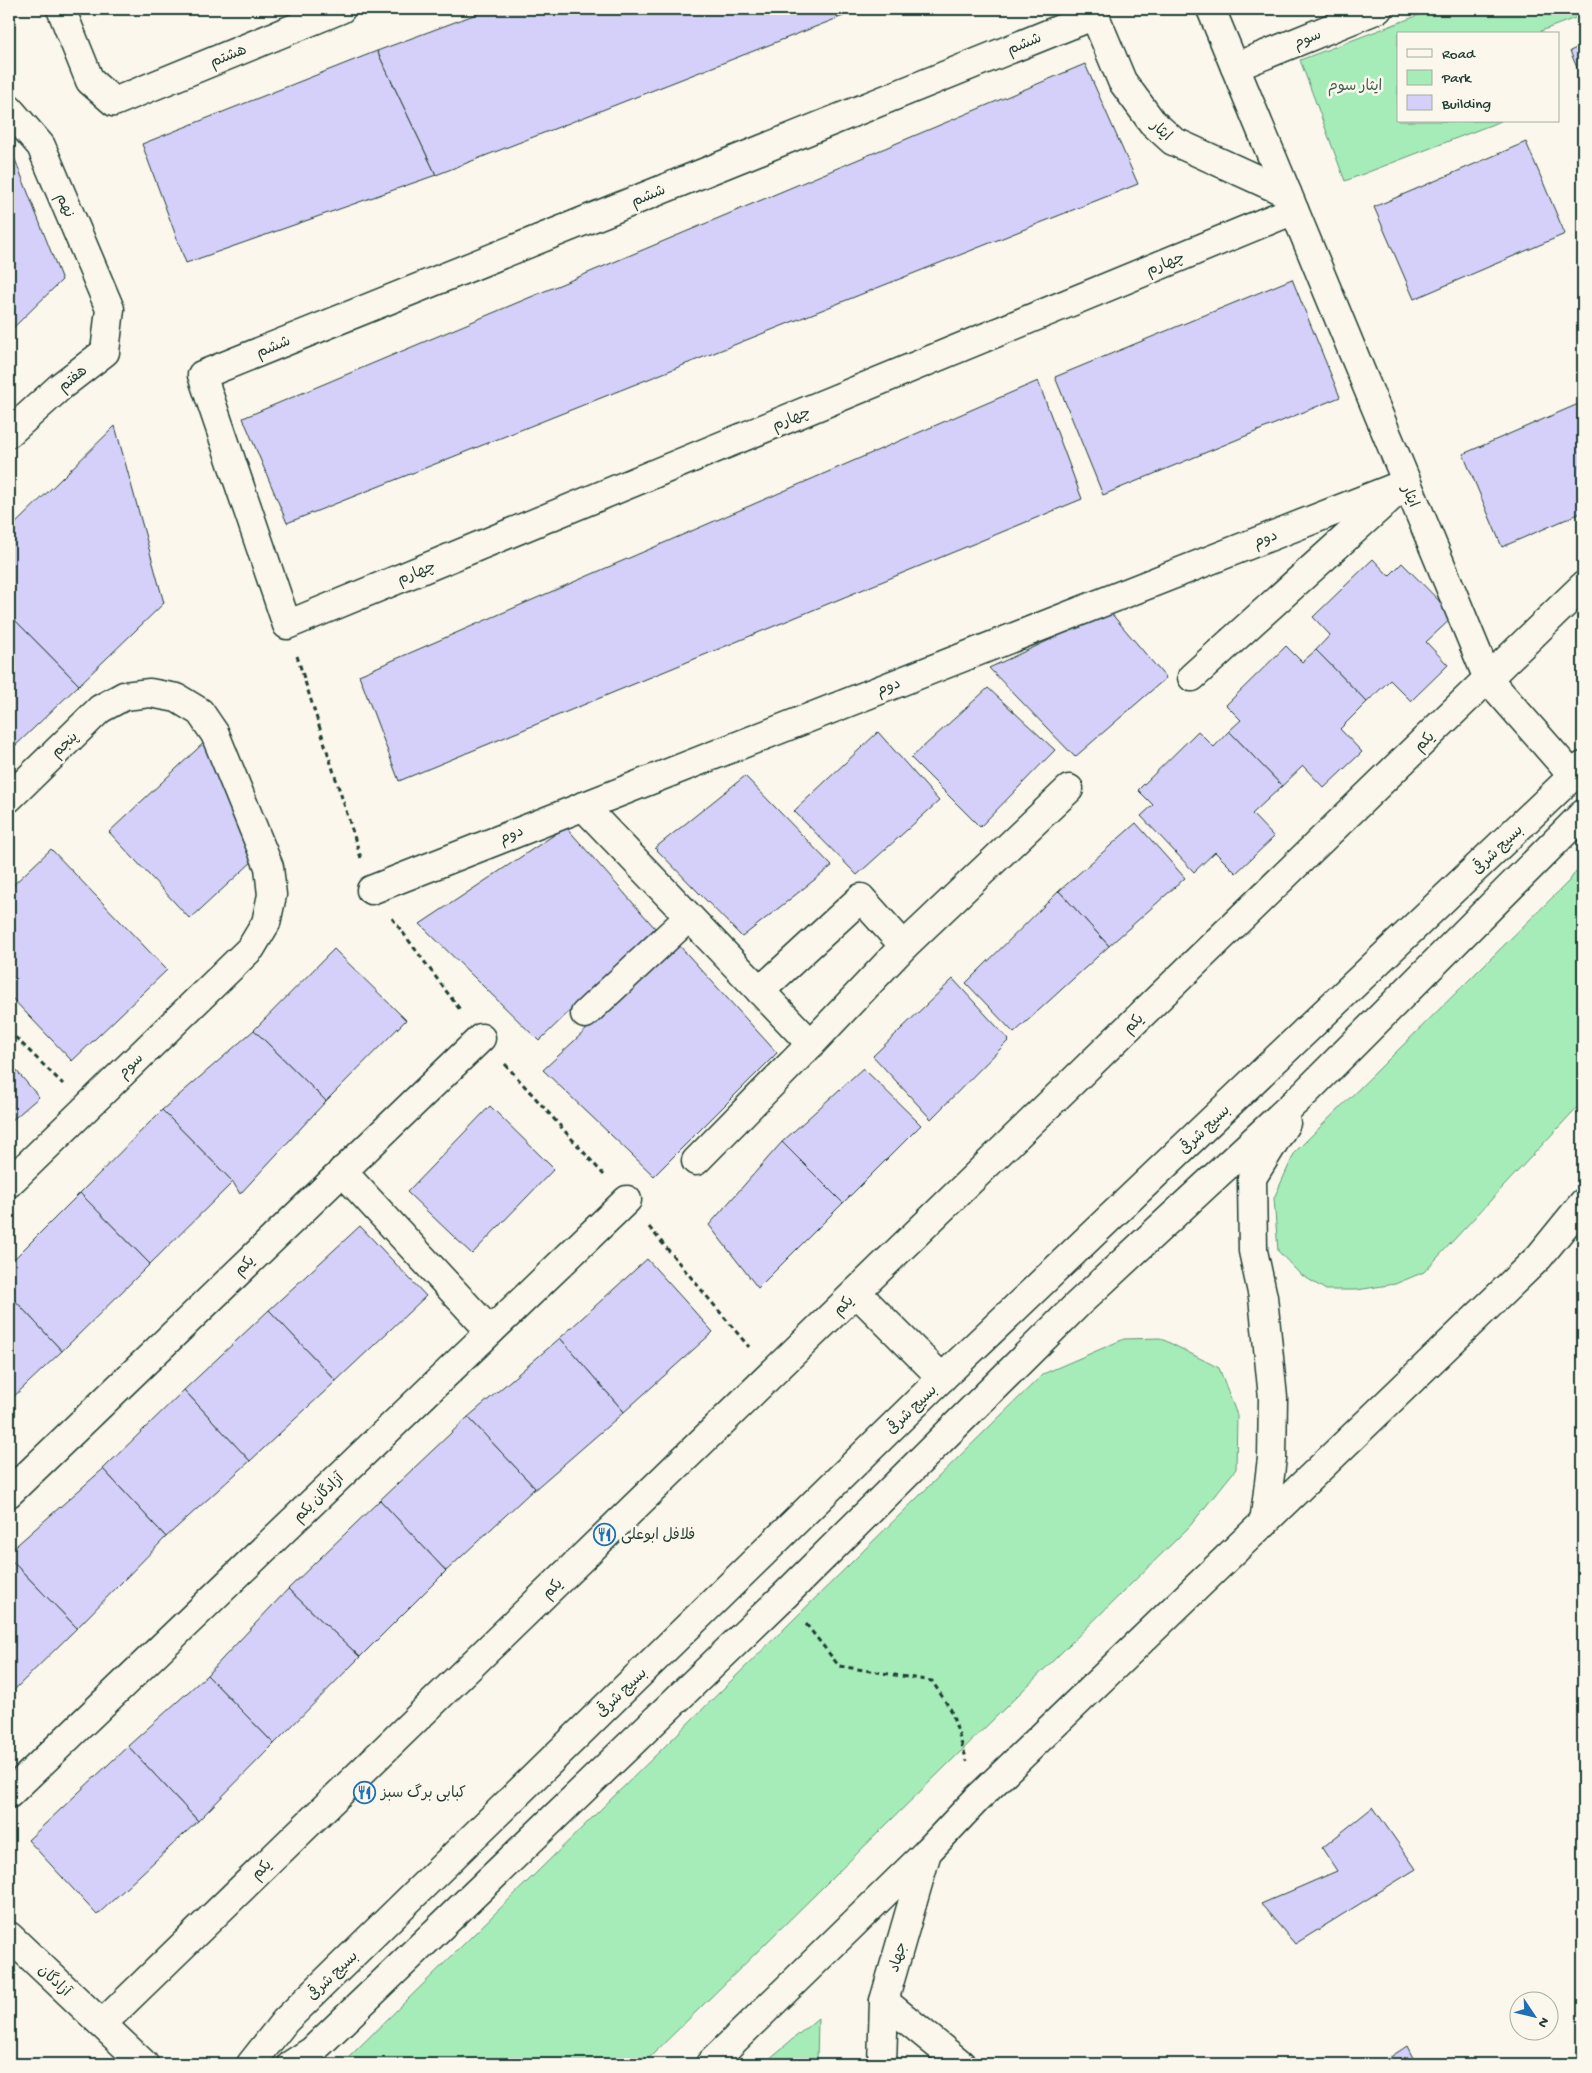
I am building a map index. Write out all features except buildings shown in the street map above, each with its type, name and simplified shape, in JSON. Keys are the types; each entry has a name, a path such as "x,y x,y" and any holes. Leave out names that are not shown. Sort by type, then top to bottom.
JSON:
{"street":[{"name":"هشتم","path":"62,9 90,81 114,102 341,9"},
{"name":"ایثار","path":"1211,9 1488,679 1580,777"},
{"name":"سوم","path":"1235,66 1378,9"},
{"name":"ایثار","path":"1093,12 1122,81 1152,122 1174,142 1291,202"},
{"name":"ششم","path":"287,625 202,375 1093,12"},
{"name":"نهم","path":"9,109 42,146 110,309"},
{"name":"چهارم","path":"287,625 1291,202"},
{"name":"هفتم","path":"9,433 61,386 105,352 110,309"},
{"path":"1192,677 1406,483"},
{"name":"دوم","path":"371,890 1406,483"},
{"name":"یکم","path":"102,2024 1583,586"},
{"name":"سوم","path":"9,1183 252,948 266,923 272,895 269,867 215,734 200,712 177,698 150,693 124,696"},
{"name":"پنجم","path":"9,798 100,709 124,696"},
{"name":"بسیج شرقی","path":"252,2064 285,2021 942,1378 1580,777"},
{"path":"696,1161 904,946 1069,789"},
{"path":"583,806 811,1044"},
{"path":"292,2064 312,2051 784,1596 1078,1304 1306,1092 1583,814"},
{"path":"760,991 861,898 904,946"},
{"path":"585,1014 689,917"},
{"name":"یکم","path":"9,1493 481,1038"},
{"path":"1264,1524 1272,1458 1273,1398 1262,1297 1253,1251 1252,1178 1306,1092"},
{"path":"342,1171 490,1331"},
{"name":"آزادگان یکم","path":"9,1794 627,1200"},
{"path":"710,2064 927,1852 978,1798 1539,1257 1583,1203"},
{"path":"1050,1275 1078,1304"},
{"path":"856,1292 942,1378"},
{"name":"جهاد","path":"882,2064 884,2001 927,1852"},
{"name":"آزادگان","path":"9,1936 144,2064"},
{"path":"884,2001 960,2064"}],"path":[{"path":"287,625 371,890 481,1038 627,1200 772,1375"},
{"path":"9,1031 86,1108"},
{"path":"784,1596 839,1666 932,1681 951,1710 978,1798"}],"green space":[{"name":"ایثار سوم","path":"1435,9 1583,9 1583,15 1541,32 1397,32 1397,122 1498,122 1345,181 1300,60"},
{"path":"1583,862 1583,1101 1424,1272 1395,1284 1357,1290 1326,1290 1300,1274 1278,1251 1274,1198 1295,1152 1569,881"},
{"path":"1160,1338 1219,1368 1237,1415 1236,1469 1189,1527 643,2064 342,2064 1043,1374 1124,1339"},
{"path":"818,2018 817,2064 763,2064"}],"place":[{"name":"فلافل ابوعلی","path":"605,1534"},
{"name":"کبابی برگ سبز","path":"365,1792"}]}
